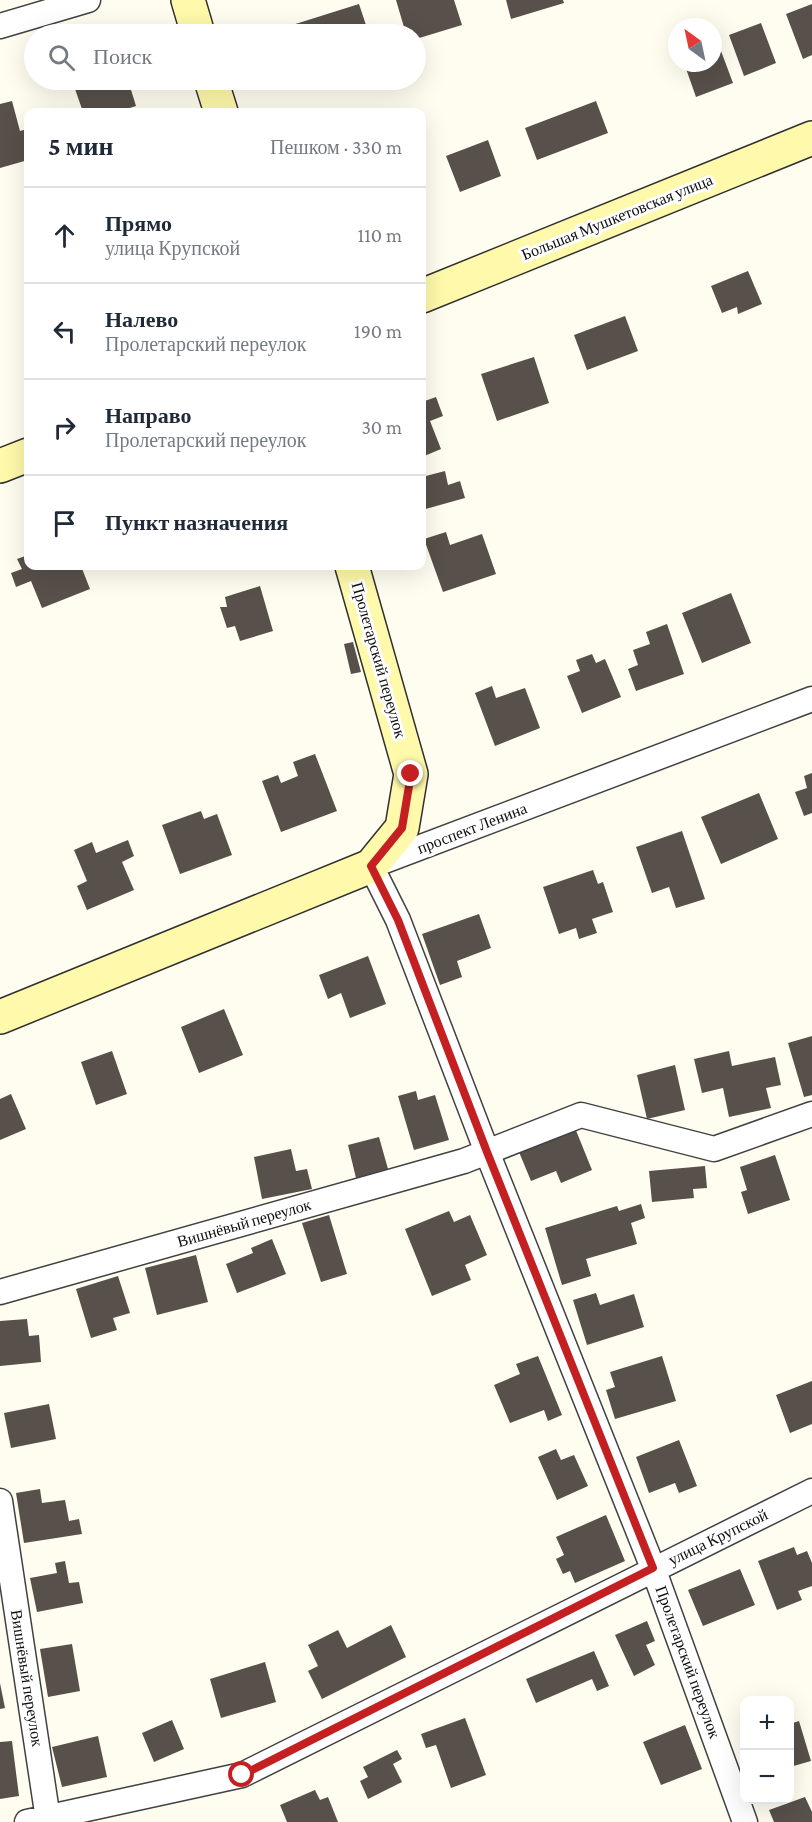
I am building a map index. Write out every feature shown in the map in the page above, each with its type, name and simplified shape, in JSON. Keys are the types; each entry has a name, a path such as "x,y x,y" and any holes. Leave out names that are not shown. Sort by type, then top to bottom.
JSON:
{"main road":[{"path":"188,0 195,24"},
{"path":"214,90 220,108"},
{"name":"Большая Мушкетовская улица","path":"426,294 812,138"},
{"path":"0,466 24,457"},
{"name":"Пролетарский переулок","path":"353,570 411,774 402,828 371,866"},
{"name":"проспект Ленина","path":"0,1017 371,866"}],"street":[{"path":"0,26 88,0"},
{"name":"проспект Ленина","path":"371,866 812,699"},
{"name":"Пролетарский переулок","path":"371,866 398,920 487,1152 653,1568 745,1822"},
{"name":"Вишнёвый переулок","path":"0,1292 464,1161 580,1115 714,1149 812,1114"},
{"name":"улица Крупской","path":"38,1821 242,1775 653,1568 812,1491"},
{"name":"Вишнёвый переулок","path":"0,1501 38,1821"}],"building":[{"path":"396,0 454,0 462,25 426,36 426,24 403,24"},
{"path":"506,0 563,0 564,3 511,19"},
{"path":"359,4 366,24 295,24"},
{"path":"812,4 812,55 803,59 786,14"},
{"path":"761,23 776,63 744,76 729,35"},
{"path":"722,54 733,83 696,97 687,72 722,72"},
{"path":"75,90 131,90 136,106 130,108 82,108"},
{"path":"12,101 20,131 24,130 24,161 0,168 0,104"},
{"path":"596,101 608,133 537,160 525,128"},
{"path":"488,140 501,176 460,192 446,156"},
{"path":"748,271 762,304 738,314 737,307 722,313 711,286"},
{"path":"625,316 638,351 587,370 574,335"},
{"path":"534,357 549,403 497,421 481,374"},
{"path":"436,397 443,416 430,421 441,449 426,455 426,401"},
{"path":"445,471 448,485 460,481 465,498 426,509 426,476"},
{"path":"446,532 450,545 482,534 496,574 443,592 426,545 426,538"},
{"path":"24,556 24,570 83,570 90,589 42,608 31,581 16,587 11,573 22,569 17,559"},
{"path":"260,586 273,631 240,641 235,626 227,628 220,607 227,607 225,597"},
{"path":"731,593 751,643 702,663 682,613"},
{"path":"667,624 684,674 636,691 628,669 638,665 633,650 650,644 646,632"},
{"path":"353,642 361,672 351,674 344,644"},
{"path":"592,654 596,663 605,659 621,697 582,713 567,676 580,671 576,660"},
{"path":"492,686 496,698 525,688 540,728 495,746 475,693"},
{"path":"315,754 337,811 281,832 262,781 278,775 281,783 298,776 293,762"},
{"path":"812,773 812,813 804,816 795,792 807,788 804,776"},
{"path":"759,793 778,839 721,864 701,817"},
{"path":"201,811 204,819 217,814 232,855 180,874 162,825"},
{"path":"682,831 705,899 676,908 669,887 652,893 636,847"},
{"path":"128,840 134,856 122,862 134,890 87,910 77,886 87,881 74,850 92,842 96,853"},
{"path":"593,870 598,884 603,882 613,912 592,919 597,933 579,939 576,928 559,934 543,887"},
{"path":"479,914 491,948 457,961 462,977 440,985 422,934"},
{"path":"368,956 386,1004 350,1018 341,993 328,999 319,975"},
{"path":"224,1009 243,1055 199,1073 181,1027"},
{"path":"812,1036 812,1095 804,1097 788,1043"},
{"path":"112,1051 127,1094 96,1105 81,1062"},
{"path":"729,1051 732,1066 775,1057 781,1085 766,1088 771,1108 729,1117 723,1088 702,1093 694,1059"},
{"path":"675,1065 685,1110 647,1119 637,1075"},
{"path":"416,1091 418,1100 435,1095 449,1140 414,1150 398,1096"},
{"path":"11,1094 26,1129 0,1140 0,1099"},
{"path":"575,1128 592,1170 561,1183 556,1171 531,1181 519,1152"},
{"path":"379,1137 388,1169 356,1178 348,1145"},
{"path":"291,1149 296,1171 307,1169 312,1189 262,1199 254,1157"},
{"path":"775,1155 790,1200 748,1214 741,1192 747,1190 740,1167"},
{"path":"705,1166 707,1188 693,1189 694,1198 652,1202 649,1171"},
{"path":"641,1204 645,1218 631,1223 637,1244 586,1259 591,1276 562,1285 545,1228 617,1206 619,1211"},
{"path":"449,1211 454,1222 470,1215 487,1255 465,1265 471,1280 432,1296 405,1229"},
{"path":"329,1215 347,1274 321,1282 302,1223"},
{"path":"272,1239 286,1274 237,1293 226,1264 253,1253 251,1248"},
{"path":"196,1255 208,1302 157,1315 145,1268"},
{"path":"118,1276 130,1313 113,1318 117,1330 91,1338 76,1289"},
{"path":"596,1293 600,1305 634,1294 644,1327 587,1345 573,1300"},
{"path":"27,1319 29,1336 39,1335 41,1362 0,1366 0,1321"},
{"path":"538,1356 562,1415 548,1421 544,1410 510,1423 494,1385 520,1374 516,1364"},
{"path":"662,1356 676,1401 615,1419 606,1390 615,1387 610,1372"},
{"path":"812,1381 812,1424 790,1433 776,1395"},
{"path":"49,1404 56,1439 11,1448 4,1413"},
{"path":"679,1440 697,1486 679,1493 675,1483 649,1493 636,1457"},
{"path":"556,1449 561,1460 574,1455 588,1486 557,1500 538,1457"},
{"path":"40,1489 42,1503 65,1500 69,1521 79,1519 82,1534 24,1543 16,1493"},
{"path":"606,1515 625,1561 575,1583 570,1571 563,1574 556,1559 564,1555 556,1537"},
{"path":"794,1547 797,1555 807,1551 812,1563 812,1586 798,1591 802,1600 777,1610 758,1561"},
{"path":"65,1561 69,1583 79,1582 83,1603 37,1612 30,1578 57,1573 55,1563"},
{"path":"740,1569 755,1605 703,1626 688,1590"},
{"path":"647,1621 655,1641 646,1645 655,1665 634,1676 615,1635"},
{"path":"391,1625 406,1657 322,1699 308,1671 318,1666 308,1645 338,1630 347,1648"},
{"path":"72,1644 80,1691 48,1697 40,1649"},
{"path":"594,1651 609,1686 597,1691 592,1679 536,1703 526,1679"},
{"path":"265,1662 276,1702 221,1718 210,1679"},
{"path":"0,1683 5,1708 0,1709"},
{"path":"465,1718 486,1775 451,1788 436,1745 426,1748 421,1734"},
{"path":"172,1720 184,1749 154,1762 142,1733"},
{"path":"799,1721 811,1761 794,1766 794,1750 794,1723"},
{"path":"685,1725 702,1769 661,1785 643,1742"},
{"path":"98,1736 107,1777 62,1787 52,1747"},
{"path":"12,1741 19,1796 0,1799 0,1742"},
{"path":"397,1750 402,1759 393,1764 402,1782 368,1799 360,1781 368,1777 363,1767"},
{"path":"315,1790 320,1800 328,1797 338,1822 287,1822 280,1805"},
{"path":"805,1797 812,1812 812,1822 774,1822 769,1810 786,1804 794,1804 794,1801"}],"route":[{"path":"242,1775 653,1568 487,1152 398,920 371,866 402,828 411,774"}]}
